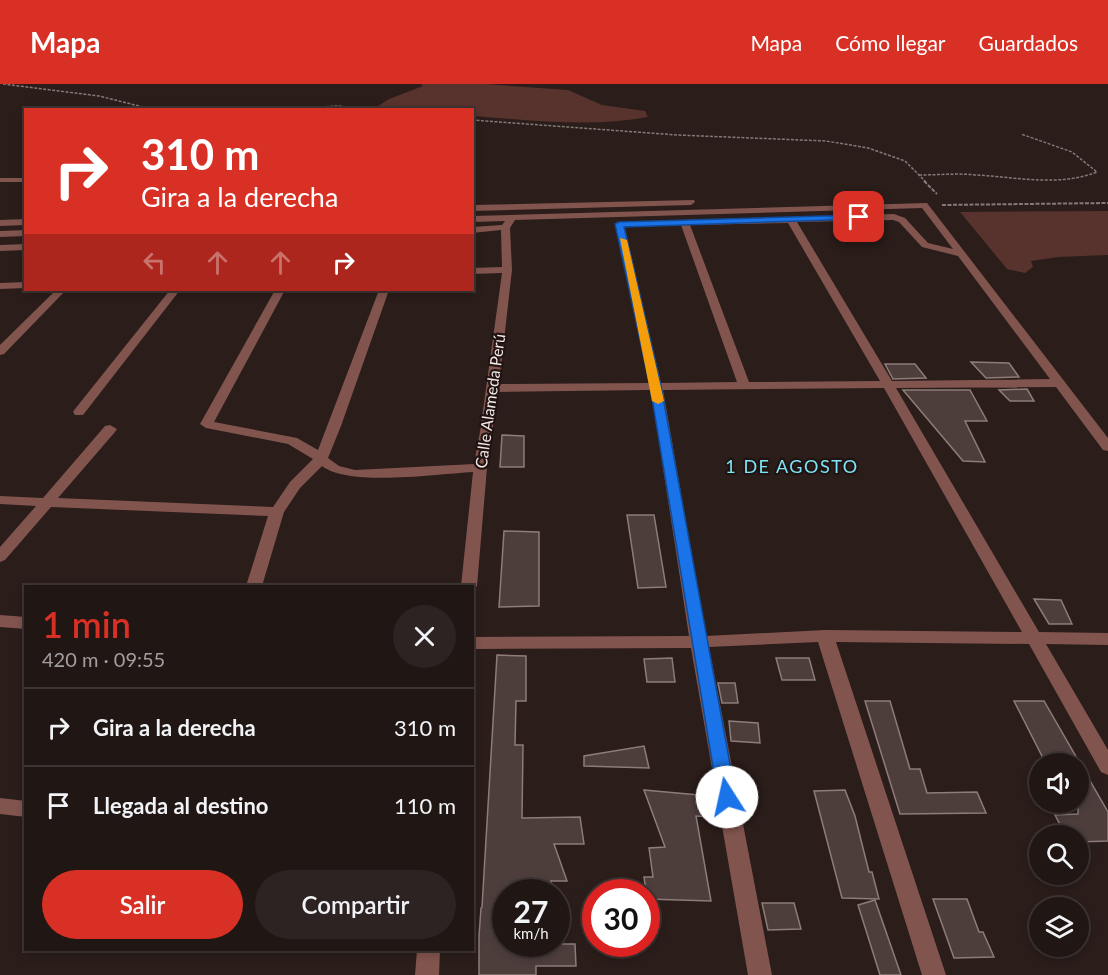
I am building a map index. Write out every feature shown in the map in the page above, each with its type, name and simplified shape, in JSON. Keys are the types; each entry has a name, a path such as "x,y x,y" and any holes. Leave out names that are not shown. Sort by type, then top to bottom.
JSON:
{"street":[{"path":"0,180 24,180"},
{"path":"474,208 765,200"},
{"path":"474,230 509,222 924,205 1108,447"},
{"path":"474,219 619,224 894,217 903,220 926,245 961,254"},
{"path":"791,220 1108,767"},
{"path":"0,223 24,222"},
{"name":"Calle Alameda Perú","path":"469,585 478,511 480,468 493,388 507,270 509,222"},
{"path":"685,223 744,386"},
{"path":"619,224 656,386 699,642 760,975"},
{"path":"0,234 24,233"},
{"path":"0,248 24,247"},
{"path":"474,271 507,270"},
{"path":"0,286 24,285"},
{"path":"0,352 60,291"},
{"path":"79,412 174,291"},
{"path":"279,291 206,424 292,441 334,469 355,474 480,468"},
{"path":"254,585 277,512 295,485 320,460 335,426 384,291"},
{"path":"493,388 1059,383"},
{"path":"0,557 110,429"},
{"path":"0,500 46,504 277,512"},
{"path":"0,621 24,622"},
{"path":"825,636 934,975"},
{"path":"474,643 699,642 825,636 1108,639"},
{"path":"0,807 24,809"},
{"path":"427,975 429,951"}],"path":[{"path":"3,84 95,95 138,103 150,108"},
{"path":"293,108 328,106 345,108"},
{"path":"474,120 635,132 826,141 889,154 905,161 948,205"},
{"path":"918,175 966,174 1058,179 1078,178 1097,172 1072,152 1021,134"},
{"path":"924,205 1108,203"}],"shaded area":[{"path":"421,84 485,84 568,90 602,105 645,111 648,117 583,123 474,116 474,108 375,108 389,99 423,86"},
{"path":"1108,211 1108,255 1058,257 1031,261 1033,267 1025,273 1007,269 960,212"}],"building":[{"path":"971,362 1009,363 1019,377 986,378"},
{"path":"885,364 915,364 926,378 893,379"},
{"path":"1027,389 1034,401 1010,401 999,390"},
{"path":"903,390 970,390 987,421 965,421 985,462 963,461"},
{"path":"502,435 524,436 524,467 500,467"},
{"path":"627,515 654,515 666,587 638,588"},
{"path":"504,531 539,532 539,606 499,607"},
{"path":"1034,599 1061,600 1072,624 1049,624"},
{"path":"497,655 526,656 526,701 516,701 515,745 523,745 522,818 580,817 584,844 554,844 566,879 492,879 492,957 570,957 570,944 575,944 576,966 536,966 536,975 479,975"},
{"path":"672,658 675,682 647,682 644,659"},
{"path":"776,658 809,658 815,680 782,680"},
{"path":"718,683 735,683 738,703 722,703"},
{"path":"865,701 890,701 910,769 920,769 927,793 977,792 986,813 900,814"},
{"path":"1014,701 1044,701 1074,753 1040,753"},
{"path":"729,721 758,723 760,743 731,741"},
{"path":"644,746 649,768 584,766 584,756"},
{"path":"1089,779 1108,812 1108,841 1089,842 1089,825 1060,825 1055,815 1089,813"},
{"path":"644,790 710,796 713,817 696,816 711,901 660,899 660,879 644,879 644,877 653,877 649,848 665,847"},
{"path":"845,790 855,816 869,872 872,872 879,899 842,898 814,791"},
{"path":"933,899 967,899 979,932 983,932 994,957 954,958"},
{"path":"875,900 901,975 880,975 858,905"},
{"path":"762,903 794,903 801,929 768,930"}],"slow traffic":[{"path":"623,240 658,401"}],"district":[{"name":"1 DE AGOSTO","path":"792,467"}],"route":[{"path":"727,797 656,386 619,224 859,217"}]}
